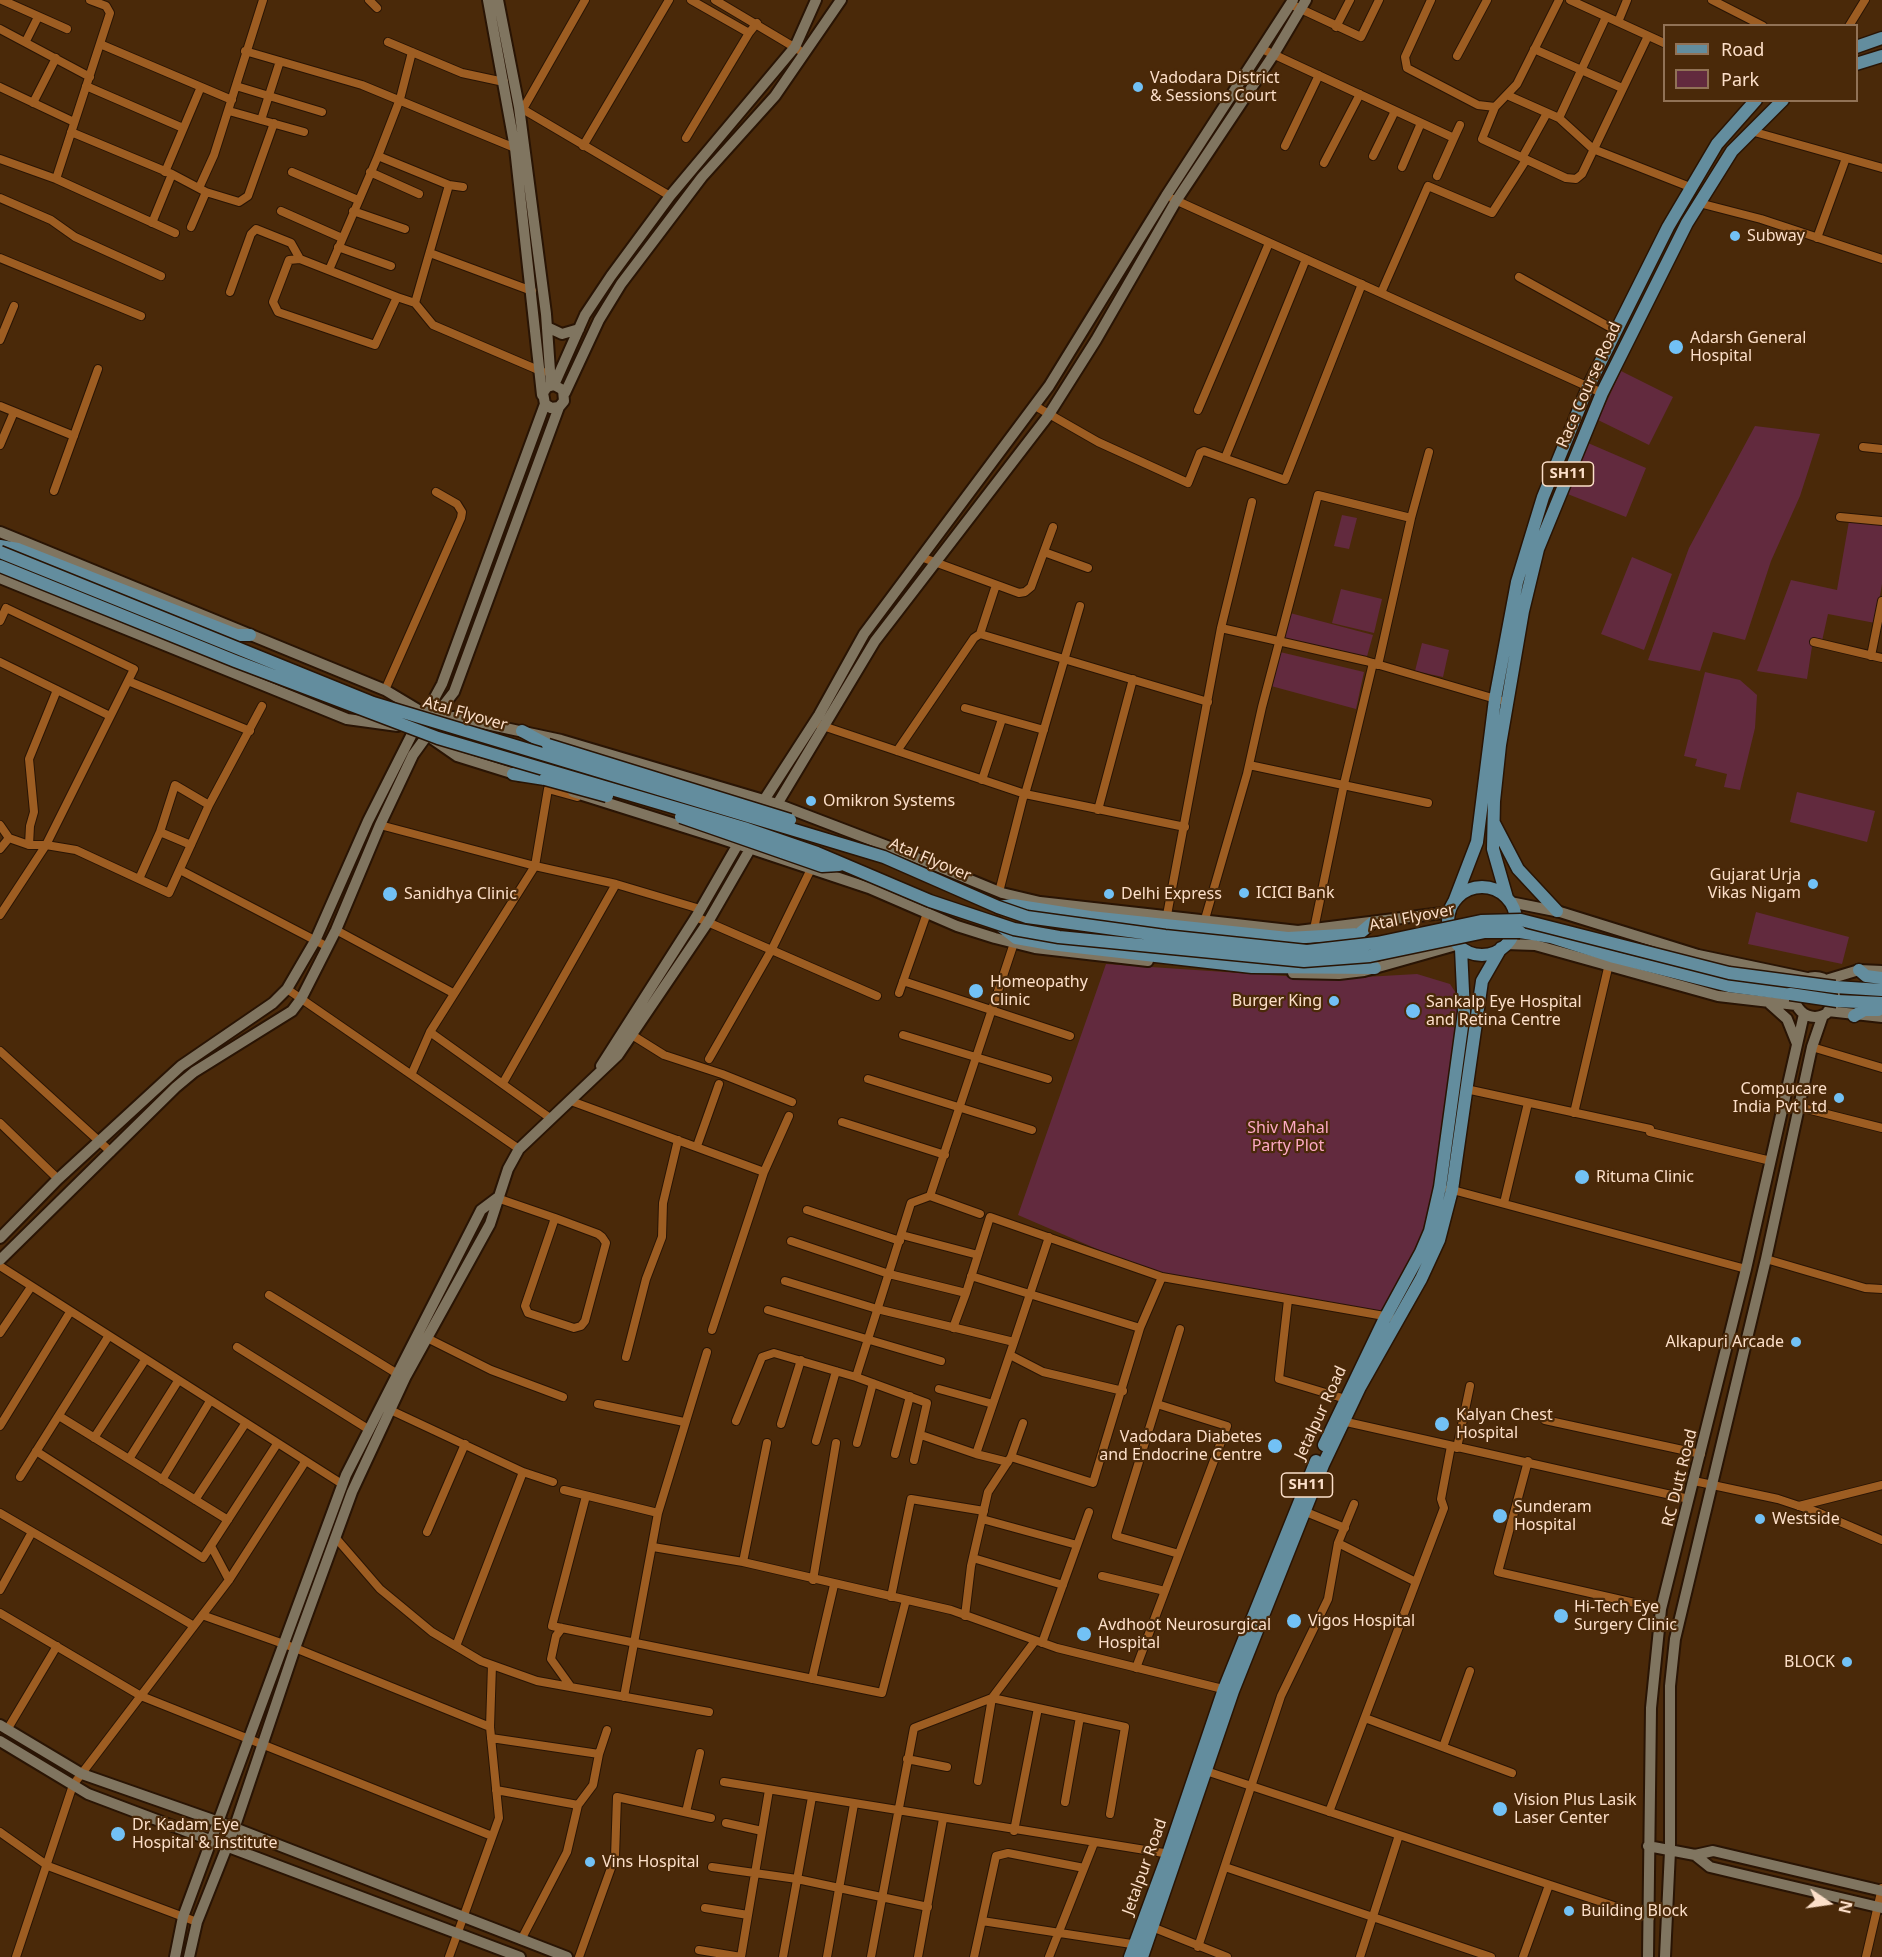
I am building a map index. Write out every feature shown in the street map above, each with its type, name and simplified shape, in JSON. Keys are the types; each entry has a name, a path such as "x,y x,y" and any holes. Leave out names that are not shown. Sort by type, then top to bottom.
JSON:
{"main road":[{"path":"1858,47 1882,39"},
{"path":"1858,64 1882,56"},
{"name":"Race Course Road","path":"1452,907 1477,842 1495,699 1519,573 1543,497 1588,387 1615,330 1690,187 1717,144 1754,102"},
{"name":"Race Course Road","path":"1508,900 1493,849 1500,745 1523,611 1538,549 1602,393 1698,203 1719,168 1750,131 1781,102"},
{"path":"0,546 18,549 237,635 250,635"},
{"name":"Atal Flyover","path":"0,552 391,709 843,844 924,874 998,907 1027,917 1308,951 1377,943 1481,921 1521,920 1730,973 1882,990"},
{"name":"Atal Flyover","path":"0,566 235,661 438,738 744,828 843,864 930,901 997,923 1059,937 1304,961 1370,956 1485,933 1520,932 1551,937 1614,957 1729,986 1878,1008"},
{"path":"522,730 548,745 781,816 835,836 843,844"},
{"path":"513,774 545,779 675,815 822,866 843,864"},
{"path":"1494,822 1518,870 1557,911"},
{"path":"1452,907 1461,894 1480,887 1490,888 1508,900"},
{"name":"SH11","path":"1504,946 1514,930 1516,918 1508,900"},
{"path":"998,907 1013,906 1090,917 1288,938 1359,934 1372,923"},
{"name":"SH11","path":"1452,907 1449,923 1459,947"},
{"path":"997,923 1016,938 1050,944 1252,967 1375,968"},
{"path":"1459,947 1483,954 1504,946"},
{"name":"Jetalpur Road","path":"1140,1949 1229,1690 1339,1420 1392,1317 1434,1253 1466,1089 1482,981 1504,946"},
{"name":"Jetalpur Road","path":"1446,1189 1464,1012 1459,947"},
{"path":"1859,970 1878,975"},
{"path":"1854,1016 1878,1008"},
{"name":"Jetalpur Road","path":"1229,1690 1306,1512 1339,1420"},
{"name":"Jetalpur Road","path":"1130,1957 1140,1949 1152,1927 1173,1854"}],"street":[{"path":"2,0 67,29"},
{"path":"56,179 110,9 90,0"},
{"path":"191,227 263,0"},
{"path":"369,0 377,8"},
{"path":"489,0 504,82 518,135 547,327 552,385 564,393"},
{"path":"498,0 521,108 515,148 532,291 538,371 544,399 552,408 559,406"},
{"path":"521,108 585,0"},
{"path":"583,146 669,0"},
{"path":"691,0 749,33"},
{"path":"715,0 758,23 806,54"},
{"path":"430,714 544,399 579,329 611,276 670,196 795,47 816,0"},
{"path":"430,714 454,692 559,406 564,401 564,393 599,320 621,284 702,177 775,96 841,0"},
{"path":"1336,27 1350,0"},
{"path":"1297,3 1357,37 1364,35 1378,0"},
{"path":"1431,0 1405,57 1407,68 1478,105 1495,107"},
{"path":"1457,56 1487,0"},
{"path":"1559,0 1514,88 1495,107 1482,139 1573,179 1582,174 1648,36"},
{"path":"1570,0 1663,42"},
{"path":"1618,22 1627,0"},
{"path":"1712,0 1759,24"},
{"path":"1850,24 1865,0"},
{"path":"175,1957 183,1917 249,1741 335,1537 396,1373 490,1224 497,1198 519,1149 616,1058 632,1035 708,922 751,849 777,804 864,634 1035,406 1171,198 1263,49 1297,3"},
{"path":"595,1076 698,913 764,801 871,648 1048,416 1096,340 1171,198 1274,54 1297,3"},
{"path":"26,41 38,17"},
{"path":"1559,118 1606,17"},
{"path":"686,138 749,33 758,23"},
{"path":"0,29 90,77"},
{"path":"388,42 462,73 504,82"},
{"path":"100,44 200,89 232,100"},
{"path":"1263,49 1454,138"},
{"path":"1534,49 1623,87"},
{"path":"245,51 362,85 515,148"},
{"path":"329,270 400,99 412,52"},
{"path":"33,103 56,58"},
{"path":"261,120 280,61"},
{"path":"1285,146 1319,75"},
{"path":"86,86 183,128"},
{"path":"236,86 322,112"},
{"path":"0,87 74,122"},
{"path":"152,223 183,128 200,89"},
{"path":"1324,164 1360,94"},
{"path":"1508,95 1559,118 1593,149 1690,187"},
{"path":"521,108 670,196"},
{"path":"229,111 304,132"},
{"path":"1373,156 1395,111"},
{"path":"1381,293 1428,186 1492,213 1548,113"},
{"path":"71,132 229,201 239,202 245,200 274,123"},
{"path":"1402,167 1421,123"},
{"path":"1437,176 1460,125"},
{"path":"1750,131 1882,168"},
{"path":"378,156 449,186 463,187"},
{"path":"1817,238 1846,158"},
{"path":"0,159 56,179 175,233"},
{"path":"292,172 358,200"},
{"path":"370,172 419,194"},
{"path":"415,303 449,186"},
{"path":"0,198 56,222 75,237 161,276"},
{"path":"1171,198 1602,393"},
{"path":"1698,203 1761,219 1882,259"},
{"path":"281,210 342,238"},
{"path":"353,211 405,229"},
{"path":"230,292 251,234 256,230 291,243 300,259"},
{"path":"1198,410 1269,243"},
{"path":"339,247 391,266"},
{"path":"430,253 532,291"},
{"path":"0,258 141,316"},
{"path":"397,297 378,342 371,345 278,312 273,302 288,260 300,259 415,303 434,325 538,371 550,374"},
{"path":"1225,458 1305,259"},
{"path":"1519,277 1615,330"},
{"path":"1035,406 1048,416 1098,442 1188,483 1200,453 1208,451 1285,480 1362,284"},
{"path":"0,340 14,306"},
{"path":"547,327 561,334 579,329"},
{"path":"54,491 98,369"},
{"path":"0,406 74,436"},
{"path":"0,445 14,412"},
{"path":"1863,447 1882,449"},
{"path":"1314,929 1344,784 1429,452"},
{"path":"385,690 461,518 462,512 457,504 436,492"},
{"path":"1204,919 1249,765 1317,495 1411,518"},
{"path":"1167,915 1221,628 1252,501"},
{"path":"1840,517 1882,521"},
{"path":"921,557 1019,593 1029,590 1053,527"},
{"path":"0,532 385,690 430,714 437,731 427,737 413,755 380,825 336,930 301,999 284,1017 194,1072 0,1260"},
{"path":"1044,552 1088,568"},
{"path":"0,578 347,719 414,729 457,756 737,845"},
{"path":"897,751 974,638 980,634 996,585"},
{"path":"1871,656 1882,601"},
{"path":"999,892 1080,606"},
{"path":"0,621 6,608 134,669 46,844 0,915"},
{"path":"1221,628 1375,664 1508,703"},
{"path":"980,634 1208,702"},
{"path":"1814,642 1882,658"},
{"path":"0,662 110,716"},
{"path":"1098,810 1133,679"},
{"path":"128,681 250,730"},
{"path":"29,845 30,826 34,812 28,759 57,690"},
{"path":"0,825 9,838 29,845 46,844 76,850 169,893 209,805 262,706"},
{"path":"964,708 1044,730"},
{"path":"0,1238 99,1140 181,1066 273,1003 287,989 315,941 368,821 414,729 414,717 430,714 522,730 777,804 900,850 999,892 1040,902 1299,931 1372,923 1452,907"},
{"path":"982,780 1002,718"},
{"path":"818,724 1025,794 1185,826"},
{"path":"1249,765 1428,803"},
{"path":"139,879 160,832 175,785 209,805"},
{"path":"412,1073 430,1032 453,993 535,866 548,789 751,849 869,888 957,926 1014,943 1057,951 1265,973 1339,974 1375,968 1459,947"},
{"path":"380,825 535,866 616,884 698,913 708,922 877,996"},
{"path":"160,832 191,845"},
{"path":"0,849 9,838"},
{"path":"709,1059 772,949 810,869"},
{"path":"180,870 327,947"},
{"path":"503,1083 616,884"},
{"path":"1508,900 1557,911 1698,955 1807,978 1820,977 1827,980 1835,996 1826,1013"},
{"path":"899,993 927,913"},
{"path":"336,930 453,993"},
{"path":"930,1196 962,1106 1014,943"},
{"path":"1504,946 1535,945 1719,996 1796,1005 1804,1014 1826,1013 1882,1017"},
{"path":"1574,1113 1608,968"},
{"path":"1827,980 1859,970"},
{"path":"1796,1005 1797,986 1807,978"},
{"path":"903,981 1070,1036"},
{"path":"287,989 412,1073 519,1149"},
{"path":"1768,1002 1787,1019 1798,1044"},
{"name":"RC Dutt Road","path":"1665,1957 1670,1851 1672,1666 1675,1639 1766,1259 1812,1047 1826,1013"},
{"name":"RC Dutt Road","path":"1648,1957 1651,1708 1662,1609 1746,1269 1804,1014"},
{"path":"430,1032 550,1118"},
{"path":"632,1035 664,1054 792,1102"},
{"path":"903,1035 1048,1079"},
{"path":"1812,1047 1882,1068"},
{"path":"0,1051 111,1152"},
{"path":"868,1079 962,1106 1032,1130"},
{"path":"697,1146 719,1084"},
{"path":"1466,1089 1771,1161"},
{"path":"571,1101 764,1172"},
{"path":"1503,1203 1528,1103"},
{"path":"1799,1107 1882,1128"},
{"path":"712,1330 764,1172 789,1116"},
{"path":"842,1122 945,1155"},
{"path":"1,1126 58,1179"},
{"path":"626,1357 646,1279 662,1237 663,1203 678,1140"},
{"path":"1446,1189 1746,1269"},
{"path":"856,1377 911,1203 930,1196 980,1214"},
{"path":"497,1198 555,1218 598,1234 606,1243 585,1321 581,1326 574,1328 528,1313 525,1306 555,1218"},
{"path":"807,1210 901,1238 978,1255"},
{"path":"953,1328 990,1217 1162,1277 1392,1317"},
{"path":"975,1454 1049,1238"},
{"path":"791,1241 889,1274 966,1293"},
{"path":"1766,1259 1865,1288 1882,1289"},
{"path":"0,1266 304,1462 342,1484"},
{"path":"971,1276 1140,1328"},
{"path":"921,1435 975,1454 1009,1459 1093,1483 1123,1391 1140,1328 1162,1277"},
{"path":"786,1281 877,1309 1014,1342"},
{"path":"0,1332 31,1287"},
{"path":"269,1295 396,1373"},
{"path":"1288,1300 1279,1379 1349,1400"},
{"path":"768,1310 940,1361"},
{"path":"0,1426 70,1312"},
{"path":"1179,1554 1116,1536 1180,1329"},
{"path":"421,1335 491,1370 563,1397"},
{"path":"189,1957 197,1922 234,1828 261,1746 309,1569 342,1484 368,1429 384,1407 421,1335"},
{"path":"20,1477 108,1336"},
{"path":"237,1347 368,1429"},
{"path":"624,1697 658,1513 707,1352"},
{"path":"736,1421 762,1357 770,1352 856,1377 910,1396 928,1405 914,1460"},
{"path":"1010,1355 1043,1372 1123,1391"},
{"path":"94,1438 145,1360"},
{"path":"781,1424 801,1360"},
{"path":"816,1441 836,1371"},
{"path":"129,1459 178,1381"},
{"path":"857,1443 873,1383"},
{"path":"1329,1812 1444,1508 1441,1500 1470,1386"},
{"path":"939,1389 993,1404"},
{"path":"894,1454 910,1396"},
{"path":"162,1480 210,1401"},
{"path":"598,1404 684,1422"},
{"path":"1136,1668 1227,1426 1157,1404"},
{"path":"384,1407 523,1472 553,1482"},
{"path":"58,1416 228,1520"},
{"path":"1339,1420 1689,1499"},
{"path":"1545,1420 1701,1454"},
{"path":"965,1616 973,1558 988,1492 1009,1459 1023,1423"},
{"path":"195,1500 245,1424"},
{"path":"742,1562 767,1443"},
{"path":"813,1580 836,1443"},
{"path":"36,1451 203,1558 277,1444"},
{"path":"427,1532 465,1444"},
{"path":"1528,1461 1498,1572 1662,1609"},
{"path":"16,1957 73,1785 229,1580 304,1462"},
{"path":"456,1646 523,1472"},
{"path":"1694,1481 1799,1506 1882,1540"},
{"path":"1799,1506 1882,1485"},
{"path":"564,1490 658,1513"},
{"path":"586,1496 552,1626 882,1693 906,1600"},
{"path":"891,1597 911,1498 983,1515 1077,1545"},
{"path":"1198,1947 1281,1696 1328,1599 1338,1543 1354,1504"},
{"path":"871,1957 914,1728 992,1698 1038,1642 1063,1585 1089,1512"},
{"name":"SH11","path":"1306,1512 1345,1528"},
{"path":"0,1513 194,1626"},
{"path":"0,1590 32,1532"},
{"path":"335,1537 380,1589 432,1632 492,1665 537,1681 709,1712"},
{"path":"1338,1543 1416,1582"},
{"path":"211,1546 229,1580"},
{"path":"653,1547 742,1562 906,1600 965,1616 1038,1642 1229,1690"},
{"path":"973,1558 1063,1585"},
{"path":"1102,1576 1165,1591"},
{"path":"812,1679 834,1585"},
{"path":"0,1613 141,1696 261,1746 492,1836"},
{"path":"202,1615 289,1646 490,1727"},
{"path":"562,1628 551,1650 552,1659 571,1687"},
{"path":"57,1647 3,1728 82,1774 219,1822 567,1957"},
{"path":"449,1957 499,1818 490,1727 492,1665"},
{"path":"1443,1747 1470,1671"},
{"path":"992,1698 1125,1727 1110,1814"},
{"path":"978,1781 992,1698"},
{"path":"1014,1830 1038,1708"},
{"path":"1065,1803 1080,1717"},
{"path":"1365,1718 1512,1773"},
{"path":"521,1940 567,1852 578,1805 593,1785 599,1754 607,1730"},
{"path":"491,1738 599,1754"},
{"path":"0,1742 88,1794 520,1957"},
{"path":"686,1812 700,1753"},
{"path":"907,1759 947,1767"},
{"path":"1202,1769 1650,1918"},
{"path":"724,1782 897,1812 1173,1854"},
{"path":"496,1790 578,1805"},
{"path":"699,1950 741,1957 769,1790"},
{"path":"579,1957 615,1857 617,1797 711,1818"},
{"path":"783,1957 812,1797"},
{"path":"827,1957 854,1804"},
{"path":"918,1957 943,1819"},
{"path":"726,1822 762,1831"},
{"path":"0,1832 48,1866 197,1922"},
{"path":"1360,1957 1399,1835"},
{"path":"1049,1957 1094,1843"},
{"path":"1648,1846 1695,1855 1713,1851 1882,1889 1866,1957"},
{"path":"974,1957 996,1856 1008,1853 1084,1869"},
{"path":"1695,1855 1710,1867 1879,1908"},
{"path":"712,1867 797,1879 928,1907"},
{"path":"1225,1867 1491,1957"},
{"path":"1523,1957 1549,1885"},
{"path":"705,1908 748,1915"},
{"path":"982,1921 1059,1932 1140,1949"},
{"path":"1152,1927 1227,1957"}],"green space":[{"path":"1621,371 1673,397 1649,445 1598,420"},
{"path":"1755,426 1820,434 1800,496 1771,561 1745,640 1713,632 1700,671 1648,660 1689,548"},
{"path":"1588,443 1646,468 1626,517 1565,493"},
{"path":"1342,515 1357,518 1349,549 1334,546"},
{"path":"1849,521 1882,525 1882,584 1875,623 1828,614 1822,641 1813,640 1807,679 1757,671 1791,580 1837,590"},
{"path":"1632,557 1672,574 1644,650 1601,634"},
{"path":"1341,589 1382,599 1374,633 1332,623"},
{"path":"1290,613 1373,635 1366,660 1283,641"},
{"path":"1422,643 1449,650 1443,677 1415,671"},
{"path":"1280,652 1364,672 1356,709 1271,686"},
{"path":"1705,672 1740,680 1757,695 1755,728 1740,790 1724,787 1727,774 1695,766 1697,759 1684,756"},
{"path":"1797,792 1875,811 1867,842 1790,822"},
{"path":"1756,912 1849,937 1842,964 1748,944"},
{"name":"Shiv Mahal Party Plot","path":"1106,964 1330,979 1417,974 1450,984 1471,1016 1441,1196 1389,1319 1162,1277 1018,1215"}],"place":[{"name":"Vadodara District & Sessions Court","path":"1138,87"},
{"name":"Subway","path":"1735,236"},
{"name":"Adarsh General Hospital","path":"1676,347"},
{"name":"Omikron Systems","path":"811,801"},
{"name":"Gujarat Urja Vikas Nigam","path":"1813,884"},
{"name":"ICICI Bank","path":"1244,893"},
{"name":"Sanidhya Clinic","path":"390,894"},
{"name":"Delhi Express","path":"1109,894"},
{"name":"Homeopathy Clinic","path":"976,991"},
{"name":"Burger King","path":"1334,1001"},
{"name":"Sankalp Eye Hospital and Retina Centre","path":"1413,1011"},
{"name":"Compucare India Pvt Ltd","path":"1839,1098"},
{"name":"Rituma Clinic","path":"1582,1177"},
{"name":"Alkapuri Arcade","path":"1796,1342"},
{"name":"Kalyan Chest Hospital","path":"1442,1424"},
{"name":"Vadodara Diabetes and Endocrine Centre","path":"1275,1446"},
{"name":"Sunderam Hospital","path":"1500,1516"},
{"name":"Westside","path":"1760,1519"},
{"name":"Hi-Tech Eye Surgery Clinic","path":"1561,1616"},
{"name":"Vigos Hospital","path":"1294,1621"},
{"name":"Avdhoot Neurosurgical Hospital","path":"1084,1634"},
{"name":"BLOCK","path":"1847,1662"},
{"name":"Vision Plus Lasik Laser Center","path":"1500,1809"},
{"name":"Dr. Kadam Eye Hospital & Institute","path":"118,1834"},
{"name":"Vins Hospital","path":"590,1862"},
{"name":"Building Block","path":"1569,1911"}]}
